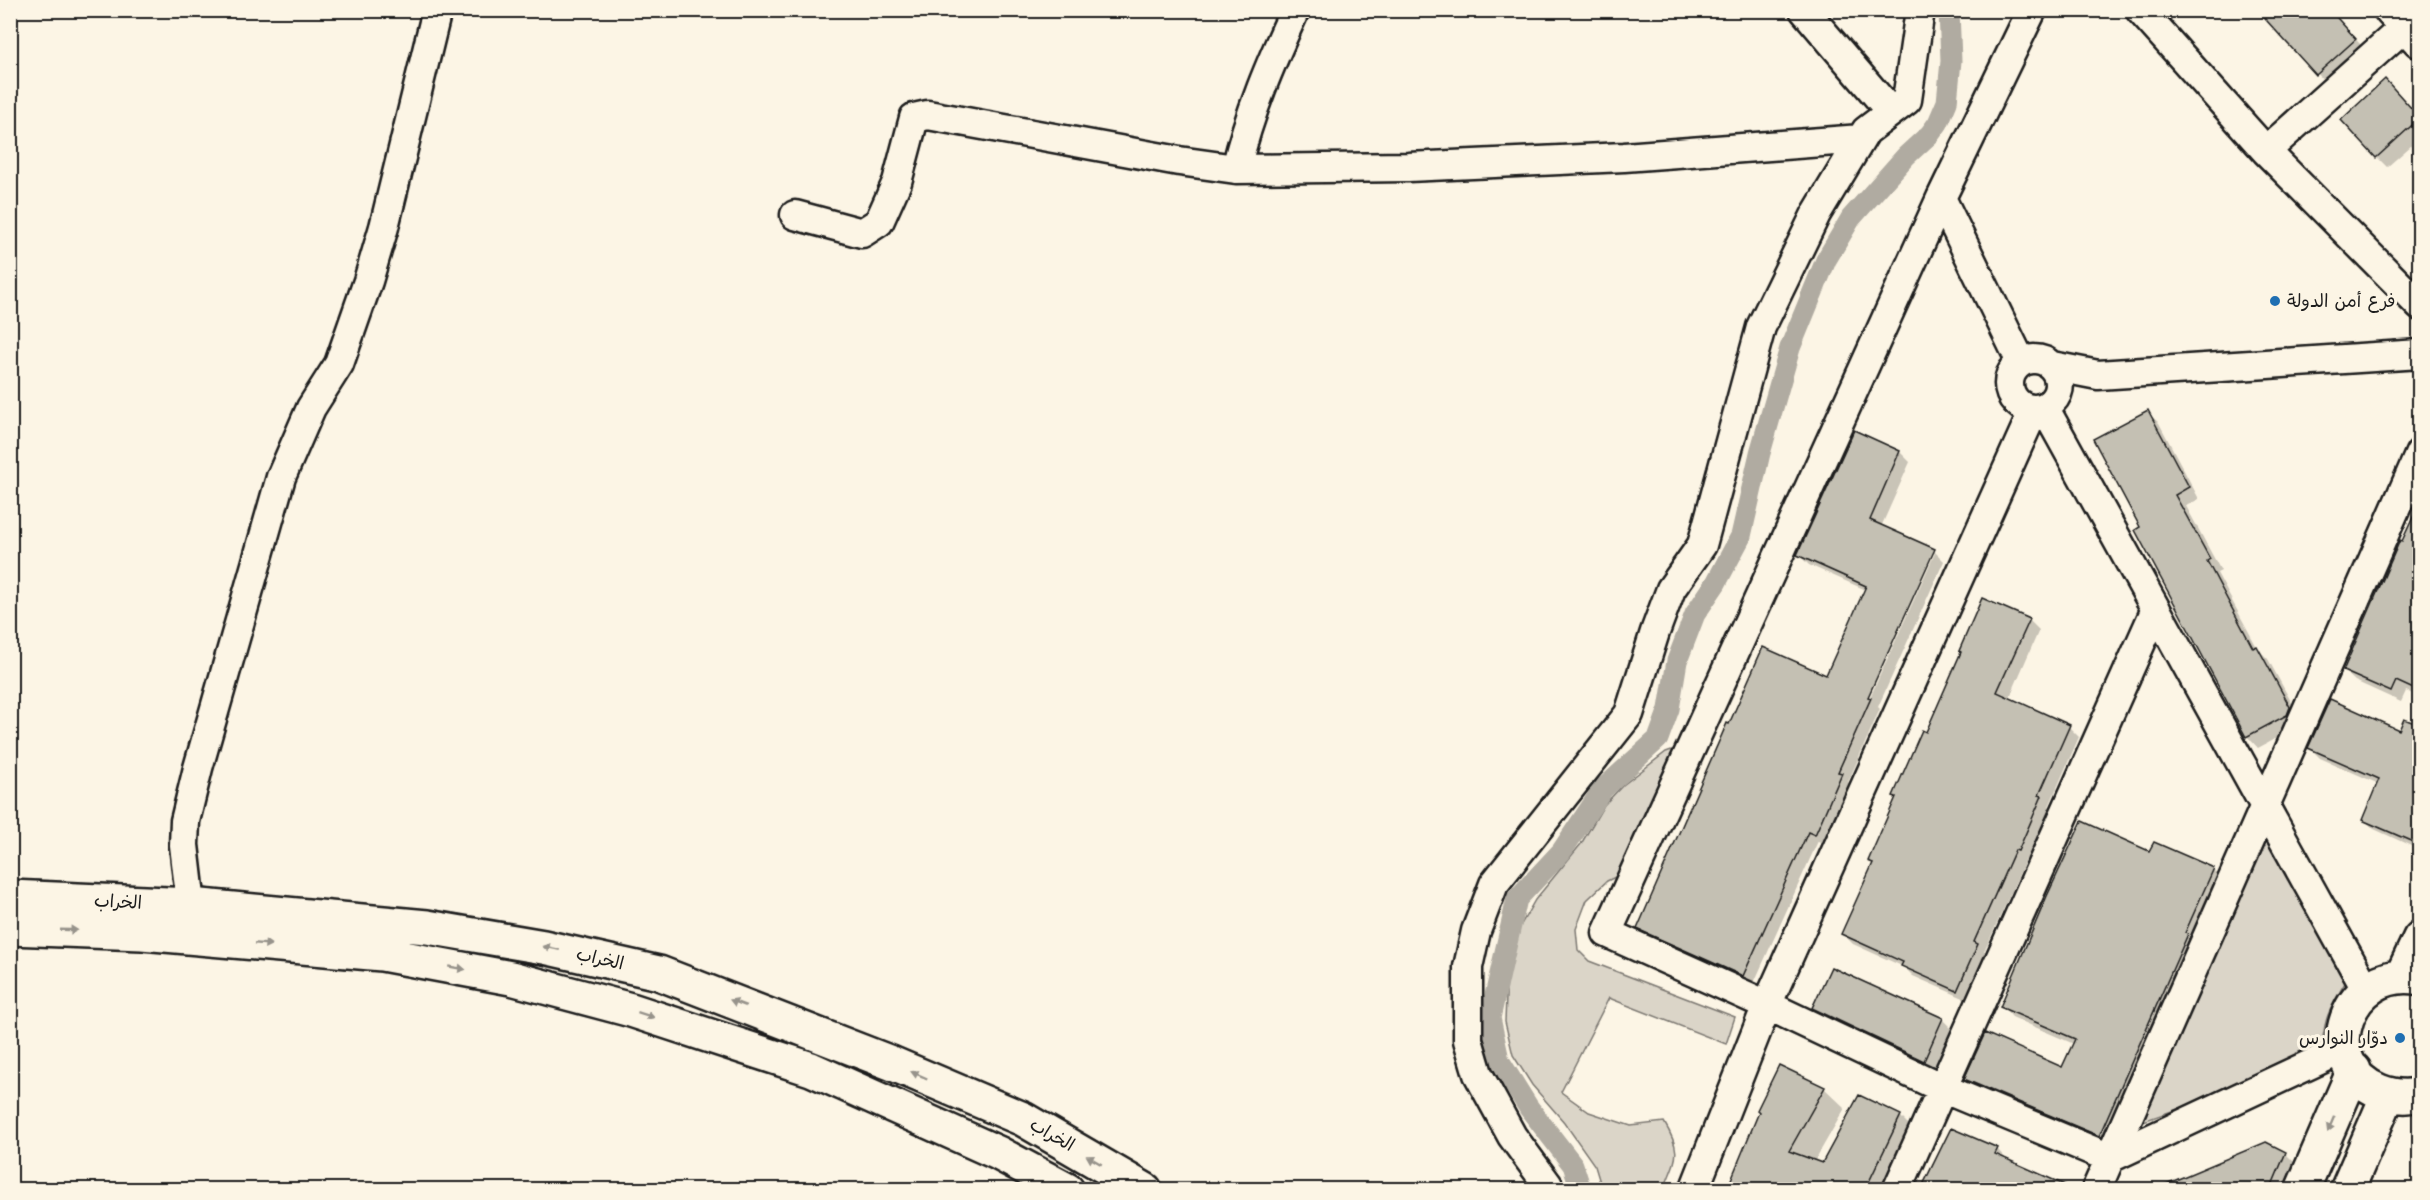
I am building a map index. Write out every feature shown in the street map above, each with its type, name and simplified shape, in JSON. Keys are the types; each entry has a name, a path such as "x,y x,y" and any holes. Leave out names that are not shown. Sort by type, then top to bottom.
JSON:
{"main road":[{"name":"الخراب","path":"10,897 190,905 427,927 544,947 659,973 891,1063 1023,1119 1145,1190"},
{"path":"10,928 142,933 382,954 512,978 631,1010 811,1069 998,1153 1067,1190"},
{"path":"2347,1190 2404,1094 2369,1085 2349,1059 2343,1032 2347,1016 2354,1001 2366,989 2383,980 2411,977 2420,938"},
{"path":"2302,1190 2349,1059"}],"street":[{"path":"190,905 184,845 185,821 201,756 281,477 311,408 339,364 368,281 384,227 437,10"},
{"path":"1236,169 1249,121 1271,62 1295,10"},
{"path":"1804,10 1891,112"},
{"path":"1549,1190 1548,1185 1512,1136 1489,1095 1478,1074 1468,1040 1468,967 1476,931 1494,884 1629,714 1671,589 1702,546 1761,327 1816,214 1866,131 1907,100 1920,10"},
{"path":"2031,10 1941,198 1607,933 1767,1005 1942,1088 2110,1158 2349,1059"},
{"path":"2140,10 2266,151 2420,306"},
{"path":"2266,151 2409,22"},
{"path":"795,214 862,233 879,222 897,182 914,118 928,115 1179,161 1236,169 1408,168 1624,157 1861,139"},
{"path":"1941,198 2021,362"},
{"path":"2366,989 2156,609 2037,404 2010,392 2010,375 2021,362 2037,359 2052,366 2098,375 2420,354"},
{"path":"1694,1190 1767,1005 2015,450 2037,404 2059,382 2052,366"},
{"path":"2037,404 2098,375"},
{"path":"2096,1190 2420,453"},
{"path":"1897,1190 2156,609"}],"shaded area":[{"path":"1677,748 1630,870 1607,881 1587,900 1576,929 1578,950 1589,961 1735,1017 1726,1044 1609,998 1561,1092 1589,1112 1631,1126 1664,1122 1674,1141 1676,1156 1664,1189 1602,1189 1595,1166 1564,1122 1532,1085 1513,1055 1505,1022 1507,971 1518,930 1535,900 1581,844 1604,805 1623,785 1666,752"},
{"path":"2266,835 2345,983 2327,1019 2323,1036 2322,1058 2138,1123"}],"building":[{"path":"2257,10 2330,10 2356,39 2316,75"},
{"path":"2385,79 2420,118 2376,158 2341,120"},
{"path":"2148,410 2189,487 2175,495 2210,559 2207,561 2253,648 2257,646 2290,707 2287,715 2246,737 2135,530 2140,527 2093,439"},
{"path":"1854,430 1900,451 1870,520 1935,549 1868,697 1871,698 1838,772 1842,773 1815,835 1808,832 1743,976 1637,929 1727,723 1729,724 1763,647 1826,675 1866,586 1797,555"},
{"path":"2420,502 2420,692 2396,681 2391,692 2343,671 2400,540 2402,541"},
{"path":"1982,598 2030,619 1997,692 2070,725 2039,795 2042,796 2018,851 2015,850 1974,942 1978,944 1957,991 1901,966 1903,962 1841,934 1873,863 1868,861 1896,797 1893,796 1922,730 1926,732"},
{"path":"2330,699 2399,730 2404,719 2420,725 2420,845 2362,820 2379,779 2308,748"},
{"path":"2082,821 2149,851 2154,842 2214,868 2185,933 2188,934 2099,1136 1964,1079 1985,1033 2062,1067 2075,1039 2000,1007"},
{"path":"1831,967 1943,1018 1924,1061 1812,1008"},
{"path":"1779,1065 1825,1087 1789,1151 1822,1163 1859,1095 1901,1115 1865,1190 1750,1190 1730,1182 1759,1112 1757,1110"},
{"path":"1951,1128 1998,1148 1995,1154 2076,1190 1934,1190 1923,1185"},
{"path":"2266,1142 2286,1152 2270,1190 2152,1190"}],"waterway":[{"path":"1581,1190 1573,1165 1529,1108 1499,1060 1490,1018 1517,899 1561,852 1603,789 1658,739 1669,709 1677,661 1695,614 1716,583 1741,536 1760,453 1790,348 1826,260 1851,218 1906,156 1930,134 1938,123 1947,102 1951,61 1949,10"}],"place":[{"name":"فرع أمن الدولة","path":"2275,301"},
{"name":"دوّار النوارس","path":"2400,1038"}]}
